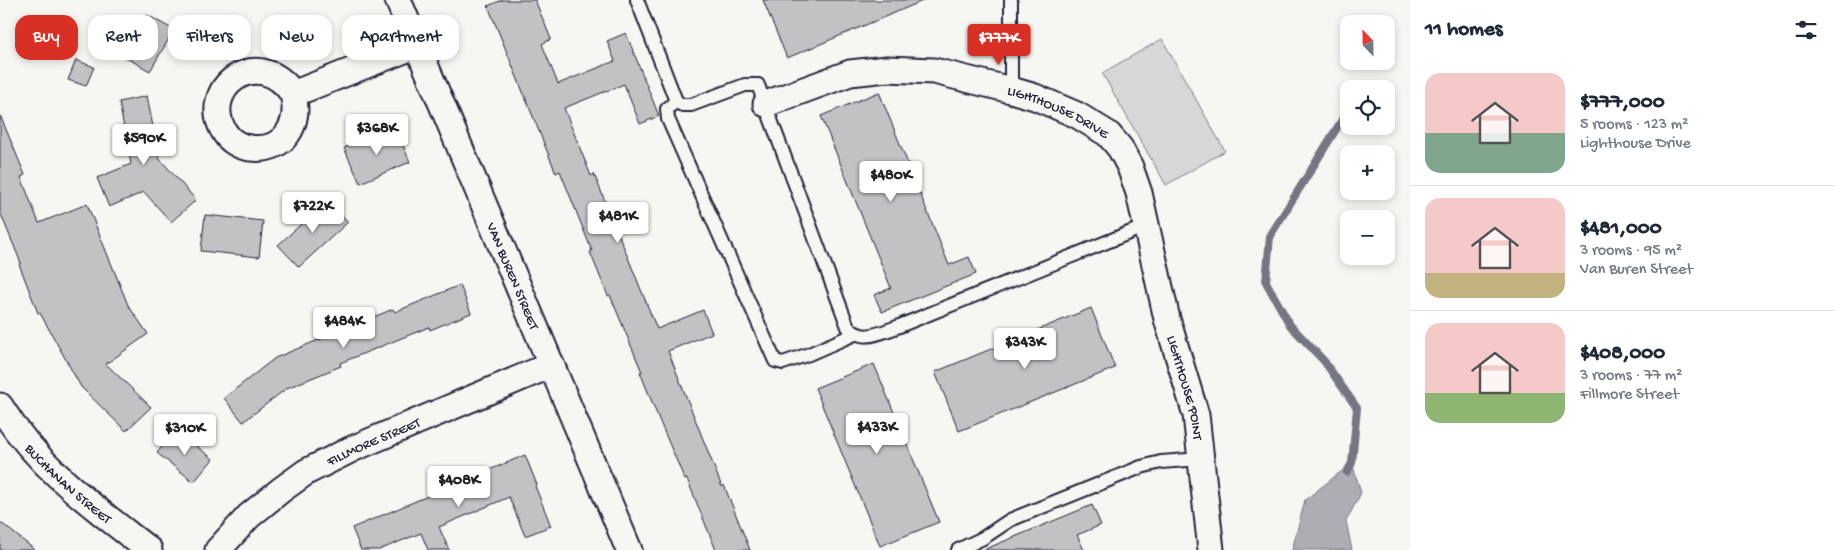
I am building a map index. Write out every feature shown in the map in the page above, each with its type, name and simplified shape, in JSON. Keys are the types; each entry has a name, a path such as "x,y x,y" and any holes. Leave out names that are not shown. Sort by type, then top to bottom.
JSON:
{"street":[{"name":"VAN BUREN STREET","path":"398,0 404,15"},
{"path":"293,94 379,60"},
{"name":"VAN BUREN STREET","path":"423,60 629,550"},
{"name":"LIGHTHOUSE DRIVE","path":"766,104 850,73 887,69 934,72 1011,90 1077,115 1108,134 1120,148 1130,168 1139,193 1146,226"},
{"name":"LIGHTHOUSE POINT","path":"1146,226 1167,319 1196,415 1211,550"},
{"name":"FILLMORE STREET","path":"218,550 249,516 306,472 352,449 551,365"},
{"name":"BUCHANAN STREET","path":"0,406 22,437 56,476 149,550"}],"lane":[{"path":"637,0 676,101 682,105 691,104 745,85 758,85 848,327 854,334"},
{"path":"1010,0 1011,90"},
{"path":"676,101 667,108 668,119 775,360 783,363 854,334 864,336 878,334 897,327 1146,226"},
{"path":"958,550 983,538 1010,520 1141,466 1201,458"}],"shaded area":[{"path":"1162,39 1225,151 1166,185 1102,73"},
{"path":"1352,463 1361,493 1346,521 1352,550 1292,550 1305,500"}],"building":[{"path":"502,0 535,0 551,39 542,44 558,84 615,61 607,41 626,33 659,116 640,124 624,84 564,108 591,176 594,174 657,329 703,310 712,333 668,351 722,487 724,485 750,550 716,550 687,479 685,480 660,422 640,372 642,372 610,295 608,296 560,171 556,173 488,6"},
{"path":"763,0 925,0 787,58"},
{"path":"158,21 168,27 168,40 158,57"},
{"path":"76,60 94,67 86,86 68,80"},
{"path":"130,60 156,60 150,71"},
{"path":"879,92 949,265 969,257 976,274 882,312 874,295 891,288 821,116"},
{"path":"147,96 159,158 196,200 171,222 144,192 109,207 97,178 131,164 119,102"},
{"path":"0,115 25,175 21,177 39,223 87,204 128,305 148,334 106,364 151,407 126,431 81,387 40,313 38,313 19,264 21,263 0,212"},
{"path":"397,131 410,162 360,183 344,148 368,138 370,142"},
{"path":"328,200 348,222 299,267 278,245"},
{"path":"205,215 263,221 259,257 201,251"},
{"path":"460,285 471,313 430,330 429,327 340,363 341,366 287,388 243,422 224,398 275,358 393,309 395,312"},
{"path":"1091,308 1115,368 959,431 935,372"},
{"path":"874,364 939,522 880,546 815,388"},
{"path":"176,430 213,459 194,482 157,453"},
{"path":"525,455 551,526 525,536 509,497 439,527 449,550 428,550 421,533 379,550 361,550 352,528"},
{"path":"1092,505 1101,525 1077,535 1084,550 983,550"},
{"path":"0,522 35,550 0,550"}],"waterway":[{"path":"1340,123 1270,236 1266,282 1290,325 1324,361 1357,408 1352,463 1347,472"}]}
